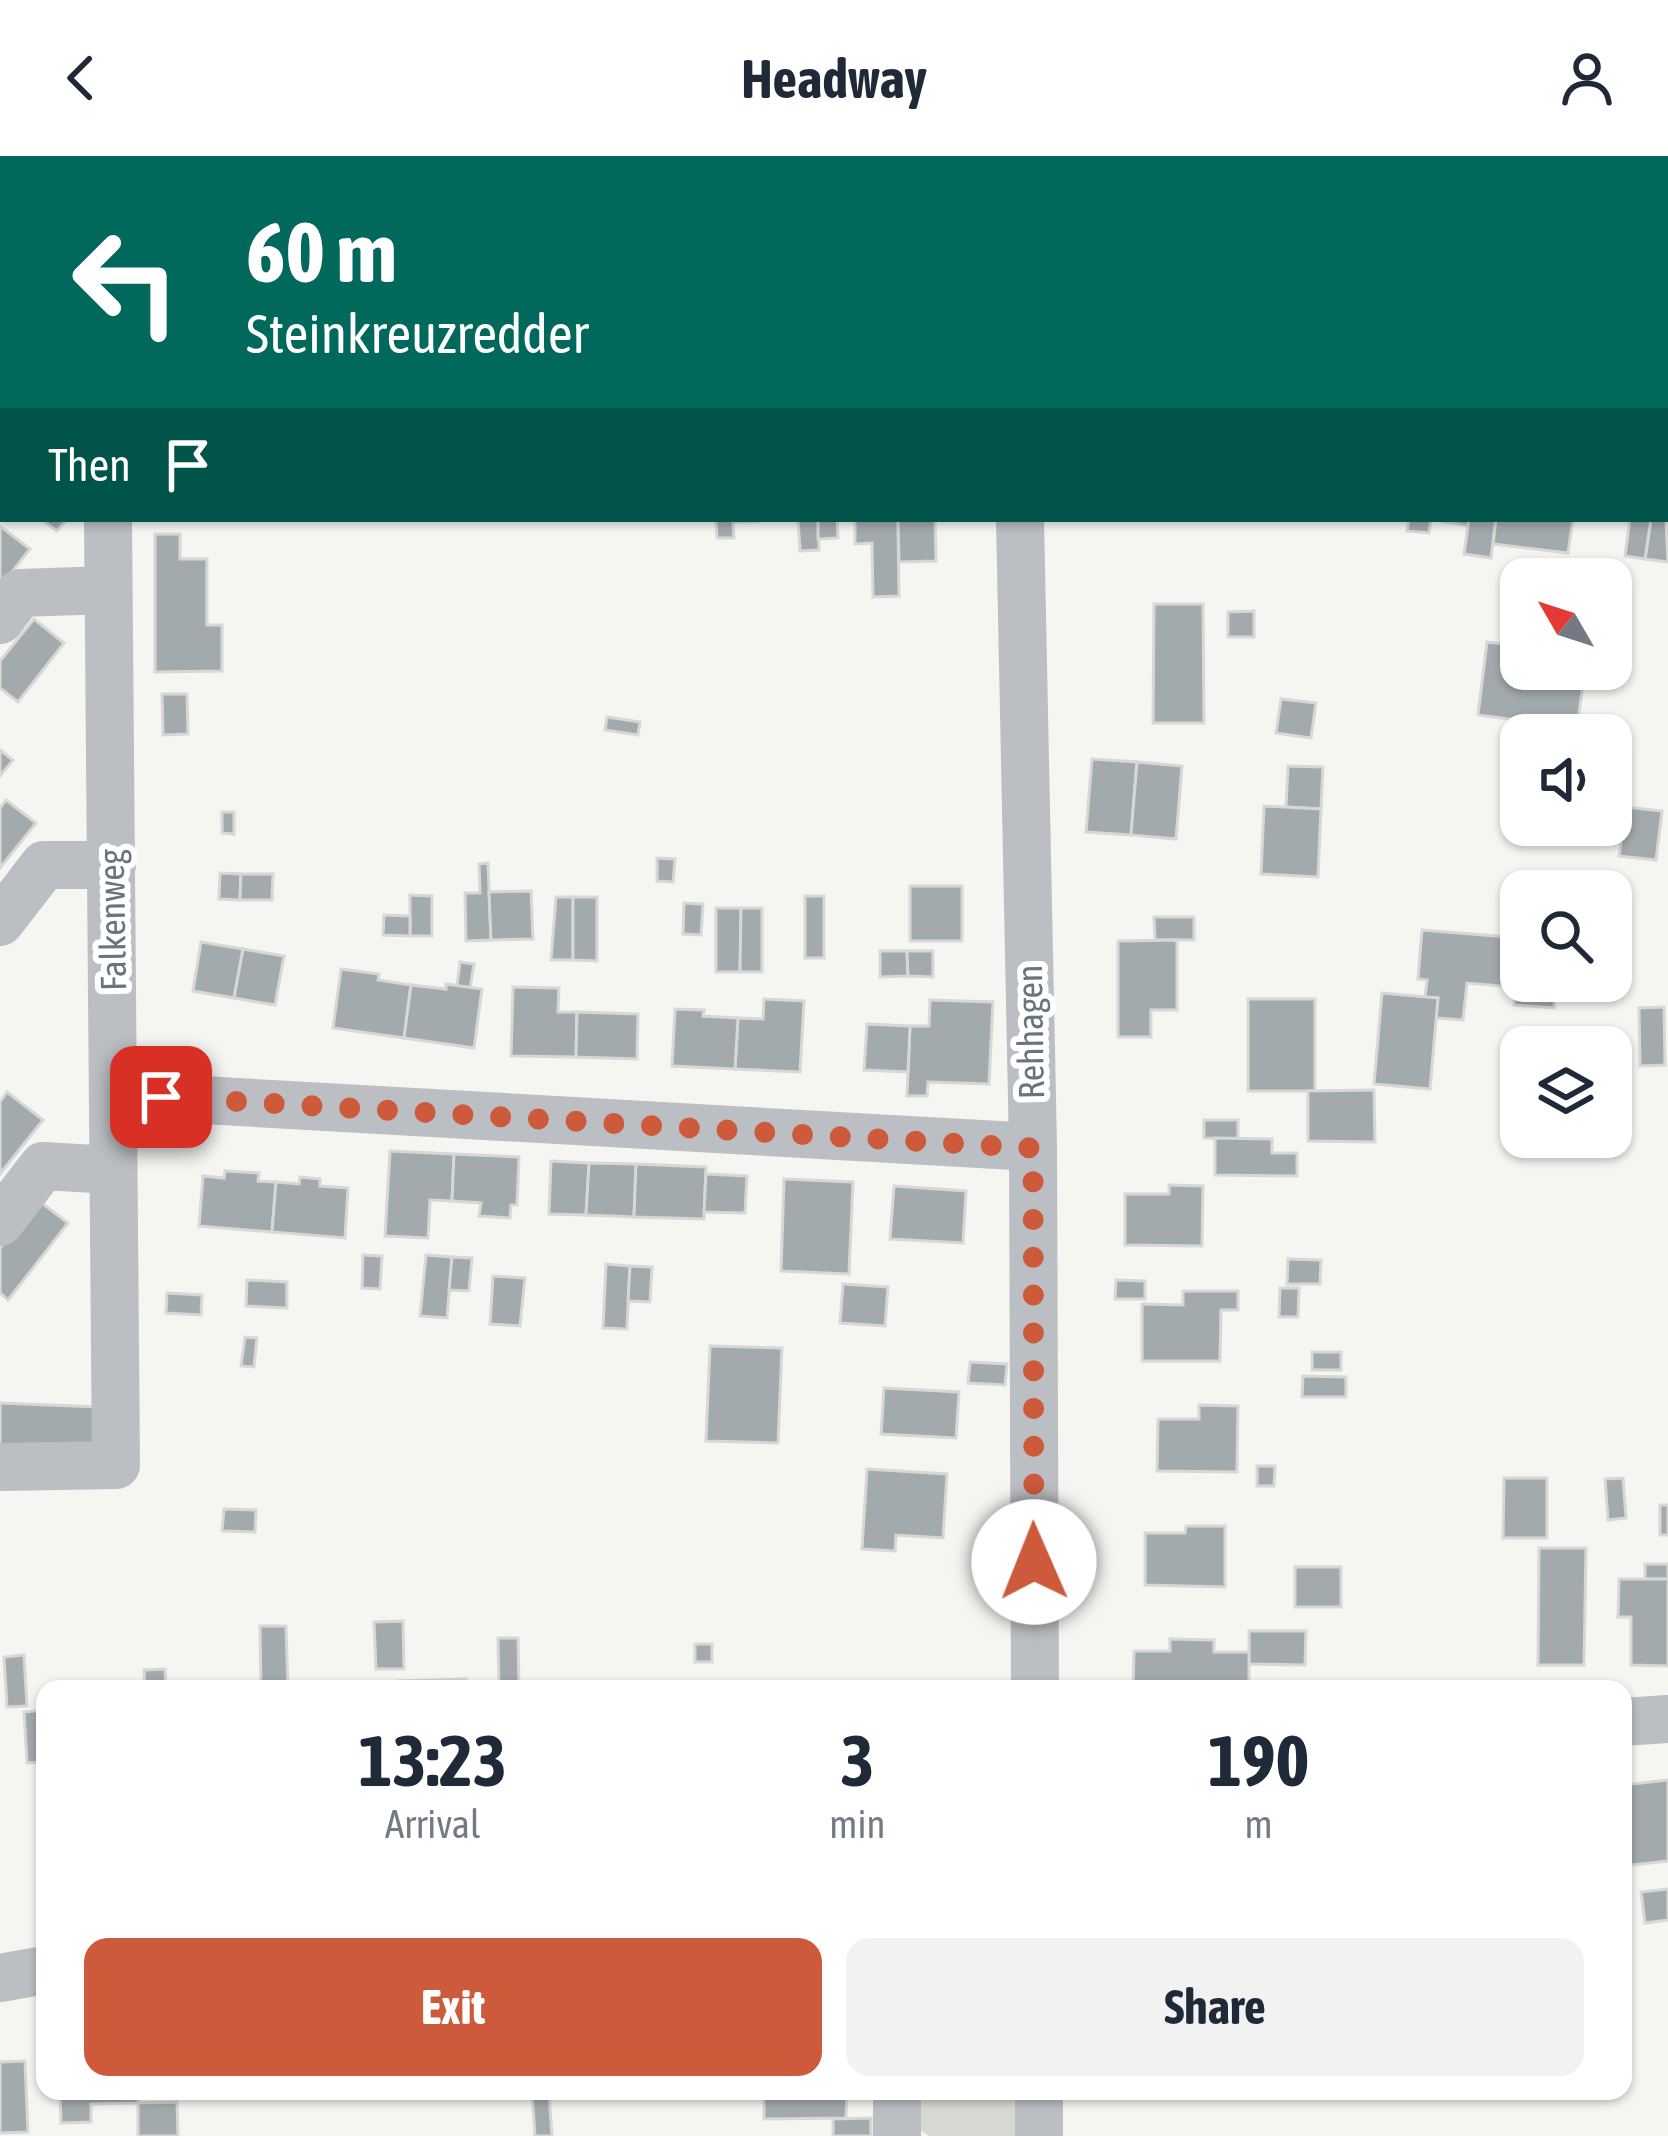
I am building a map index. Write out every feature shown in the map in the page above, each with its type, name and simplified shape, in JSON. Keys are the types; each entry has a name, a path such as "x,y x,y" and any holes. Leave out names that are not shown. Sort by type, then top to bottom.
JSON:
{"street":[{"name":"Falkenweg","path":"0,1467 116,1466 108,522"},
{"name":"Rehhagen","path":"1020,522 1033,1148 1035,1680"},
{"path":"0,620 20,593 108,590"},
{"path":"0,922 44,865 112,865"},
{"path":"114,1095 1033,1148"},
{"path":"0,1222 43,1166 113,1170"},
{"path":"1632,1721 1668,1719"},
{"path":"0,1978 36,1972"},
{"path":"897,2100 897,2136"},
{"path":"1039,2100 1040,2136"}],"shaded area":[{"path":"917,2100 1019,2100 1021,2136 929,2136 917,2128"}],"building":[{"path":"716,522 733,522 734,538 717,538"},
{"path":"798,522 818,522 819,550 800,551"},
{"path":"818,522 837,522 838,538 818,539"},
{"path":"855,522 898,522 899,596 873,597 872,543 855,544"},
{"path":"898,522 935,522 936,561 899,562"},
{"path":"1408,522 1431,522 1429,533 1407,531"},
{"path":"1469,522 1496,522 1491,558 1464,554"},
{"path":"1496,522 1573,522 1568,553 1493,544"},
{"path":"1630,522 1651,522 1645,559 1625,556"},
{"path":"1651,522 1666,522 1668,562 1645,559"},
{"path":"0,526 30,549 0,587"},
{"path":"155,534 180,534 180,559 207,559 207,625 222,625 222,671 155,672"},
{"path":"1154,604 1203,604 1204,723 1153,723"},
{"path":"1254,611 1254,637 1228,637 1228,612"},
{"path":"34,619 64,643 18,702 0,688 0,661"},
{"path":"1487,642 1500,644 1500,690 1582,690 1579,714 1478,715"},
{"path":"162,694 187,694 188,734 163,735"},
{"path":"1281,699 1316,703 1311,738 1276,733"},
{"path":"607,717 640,722 638,735 605,730"},
{"path":"0,750 13,760 0,776"},
{"path":"1092,759 1137,762 1131,835 1086,832"},
{"path":"1137,762 1182,766 1176,839 1131,835"},
{"path":"1288,766 1323,767 1321,809 1286,807"},
{"path":"6,800 36,823 0,868 0,808"},
{"path":"1264,806 1321,809 1318,877 1261,874"},
{"path":"1632,808 1662,811 1656,860 1619,856 1620,846 1632,846"},
{"path":"222,812 234,812 234,834 222,833"},
{"path":"657,858 675,859 673,882 657,881"},
{"path":"488,863 491,940 466,941 465,893 480,893 479,864"},
{"path":"220,873 241,874 240,900 219,899"},
{"path":"241,874 273,874 272,900 240,900"},
{"path":"910,886 962,886 962,941 910,941"},
{"path":"531,891 533,939 491,940 489,892"},
{"path":"410,895 432,896 432,936 410,936"},
{"path":"805,896 824,896 824,958 805,958"},
{"path":"556,897 573,897 573,960 551,960"},
{"path":"573,897 597,897 597,961 573,960"},
{"path":"684,903 703,904 701,935 683,934"},
{"path":"716,908 741,908 740,972 716,972"},
{"path":"741,908 762,908 762,972 740,972"},
{"path":"384,915 410,916 410,936 383,935"},
{"path":"1154,917 1194,917 1194,940 1155,940"},
{"path":"1422,930 1500,936 1500,986 1467,983 1463,1020 1436,1018 1438,998 1425,997 1427,980 1418,979"},
{"path":"1177,940 1177,1010 1151,1010 1151,1037 1118,1037 1118,941"},
{"path":"201,942 243,949 234,998 193,991"},
{"path":"243,949 284,956 275,1005 234,998"},
{"path":"880,951 907,951 908,976 880,977"},
{"path":"907,951 933,951 933,977 908,976"},
{"path":"460,962 474,964 470,988 457,986"},
{"path":"341,969 411,985 404,1038 333,1028"},
{"path":"446,984 482,989 474,1048 404,1038 411,985 446,989"},
{"path":"513,987 559,988 558,1012 577,1012 576,1057 511,1056"},
{"path":"1382,993 1438,998 1430,1089 1374,1084"},
{"path":"764,999 804,1001 800,1072 735,1069 738,1018 763,1019"},
{"path":"1248,999 1315,999 1315,1091 1248,1091"},
{"path":"930,1000 993,1002 989,1084 928,1082 927,1096 907,1096 910,1026 929,1026"},
{"path":"1514,1002 1554,1002 1554,1008"},
{"path":"1664,1007 1665,1065 1640,1066 1639,1008"},
{"path":"675,1009 738,1018 735,1069 672,1066"},
{"path":"577,1012 638,1014 637,1059 576,1057"},
{"path":"867,1024 910,1026 908,1072 864,1070"},
{"path":"1374,1090 1375,1142 1308,1141 1308,1091"},
{"path":"7,1092 43,1120 0,1174 0,1102"},
{"path":"1204,1120 1238,1120 1238,1139 1204,1138"},
{"path":"1215,1138 1272,1139 1272,1153 1297,1153 1297,1176 1215,1175"},
{"path":"390,1151 454,1154 452,1201 430,1200 428,1238 385,1236"},
{"path":"454,1154 519,1157 517,1205 511,1205 510,1218 479,1216 481,1203 452,1201"},
{"path":"551,1161 589,1163 586,1215 549,1214"},
{"path":"589,1163 636,1164 634,1217 586,1215"},
{"path":"636,1164 706,1167 704,1219 634,1217"},
{"path":"225,1171 259,1173 258,1181 276,1182 272,1232 199,1226 203,1176 224,1178"},
{"path":"706,1174 747,1176 745,1213 704,1212"},
{"path":"300,1177 320,1179 320,1186 348,1188 345,1238 272,1232 276,1182 299,1184"},
{"path":"784,1179 853,1182 849,1274 781,1271"},
{"path":"1169,1185 1203,1186 1202,1246 1125,1245 1125,1194 1169,1194"},
{"path":"894,1186 966,1191 963,1243 890,1239"},
{"path":"38,1200 68,1223 8,1300 0,1293 0,1248"},
{"path":"363,1255 382,1256 380,1289 362,1288"},
{"path":"426,1255 452,1257 447,1318 420,1316"},
{"path":"452,1257 472,1258 469,1291 449,1290"},
{"path":"1288,1259 1321,1260 1320,1284 1287,1284"},
{"path":"606,1264 630,1266 627,1329 603,1328"},
{"path":"630,1266 652,1267 650,1302 628,1301"},
{"path":"493,1276 525,1278 520,1326 490,1324"},
{"path":"247,1280 287,1282 287,1308 246,1306"},
{"path":"1116,1280 1145,1281 1145,1299 1115,1299"},
{"path":"843,1284 888,1287 885,1326 840,1323"},
{"path":"1280,1288 1299,1288 1298,1317 1279,1317"},
{"path":"1183,1291 1238,1291 1238,1310 1221,1310 1220,1361 1142,1361 1142,1304 1183,1305"},
{"path":"167,1293 202,1295 201,1315 166,1313"},
{"path":"245,1337 257,1338 254,1367 241,1366"},
{"path":"710,1346 782,1348 778,1443 706,1441"},
{"path":"1312,1352 1341,1352 1341,1370 1312,1370"},
{"path":"970,1362 1007,1364 1005,1385 968,1383"},
{"path":"1303,1376 1346,1377 1346,1397 1302,1397"},
{"path":"884,1388 959,1392 956,1438 881,1434"},
{"path":"0,1403 100,1407 98,1450 0,1447"},
{"path":"1199,1405 1238,1406 1237,1472 1157,1471 1158,1419 1199,1419"},
{"path":"1257,1466 1275,1466 1274,1486 1257,1486"},
{"path":"867,1469 947,1474 943,1538 896,1535 895,1551 862,1549"},
{"path":"1504,1478 1547,1478 1547,1538 1503,1538"},
{"path":"1623,1478 1626,1518 1608,1520 1605,1479"},
{"path":"1660,1505 1668,1505 1668,1535 1660,1535"},
{"path":"224,1509 256,1510 255,1532 222,1531"},
{"path":"1186,1526 1225,1526 1225,1587 1145,1585 1145,1533 1185,1533"},
{"path":"1539,1548 1586,1548 1584,1665 1538,1665"},
{"path":"1645,1564 1668,1564 1668,1579 1645,1579"},
{"path":"1295,1567 1341,1567 1341,1607 1295,1607"},
{"path":"1619,1579 1668,1579 1668,1666 1631,1665 1631,1617 1618,1617"},
{"path":"403,1621 404,1669 376,1669 374,1622"},
{"path":"260,1626 286,1626 288,1680 261,1680"},
{"path":"1249,1631 1306,1631 1305,1665 1249,1664"},
{"path":"498,1638 518,1638 519,1680 499,1680"},
{"path":"1170,1639 1214,1640 1214,1652 1249,1652 1249,1680 1133,1680 1134,1651 1170,1651"},
{"path":"695,1644 712,1644 712,1662 695,1662"},
{"path":"24,1655 27,1706 7,1707 4,1657"},
{"path":"165,1669 166,1680 145,1680 144,1670"},
{"path":"36,1711 36,1762 27,1763 24,1712"},
{"path":"1668,1780 1668,1861 1632,1865 1632,1784"},
{"path":"1668,1889 1668,1920 1645,1923 1641,1892"},
{"path":"25,2061 28,2132 0,2133 0,2062"},
{"path":"60,2100 138,2100 91,2104 91,2122 61,2123"},
{"path":"532,2100 549,2100 552,2136 535,2136"},
{"path":"764,2100 847,2100 846,2118 764,2119"},
{"path":"177,2102 178,2136 138,2136 138,2103"},
{"path":"871,2118 871,2136 833,2136 833,2119"}],"route":[{"path":"161,1097 1033,1148 1034,1562"}]}
